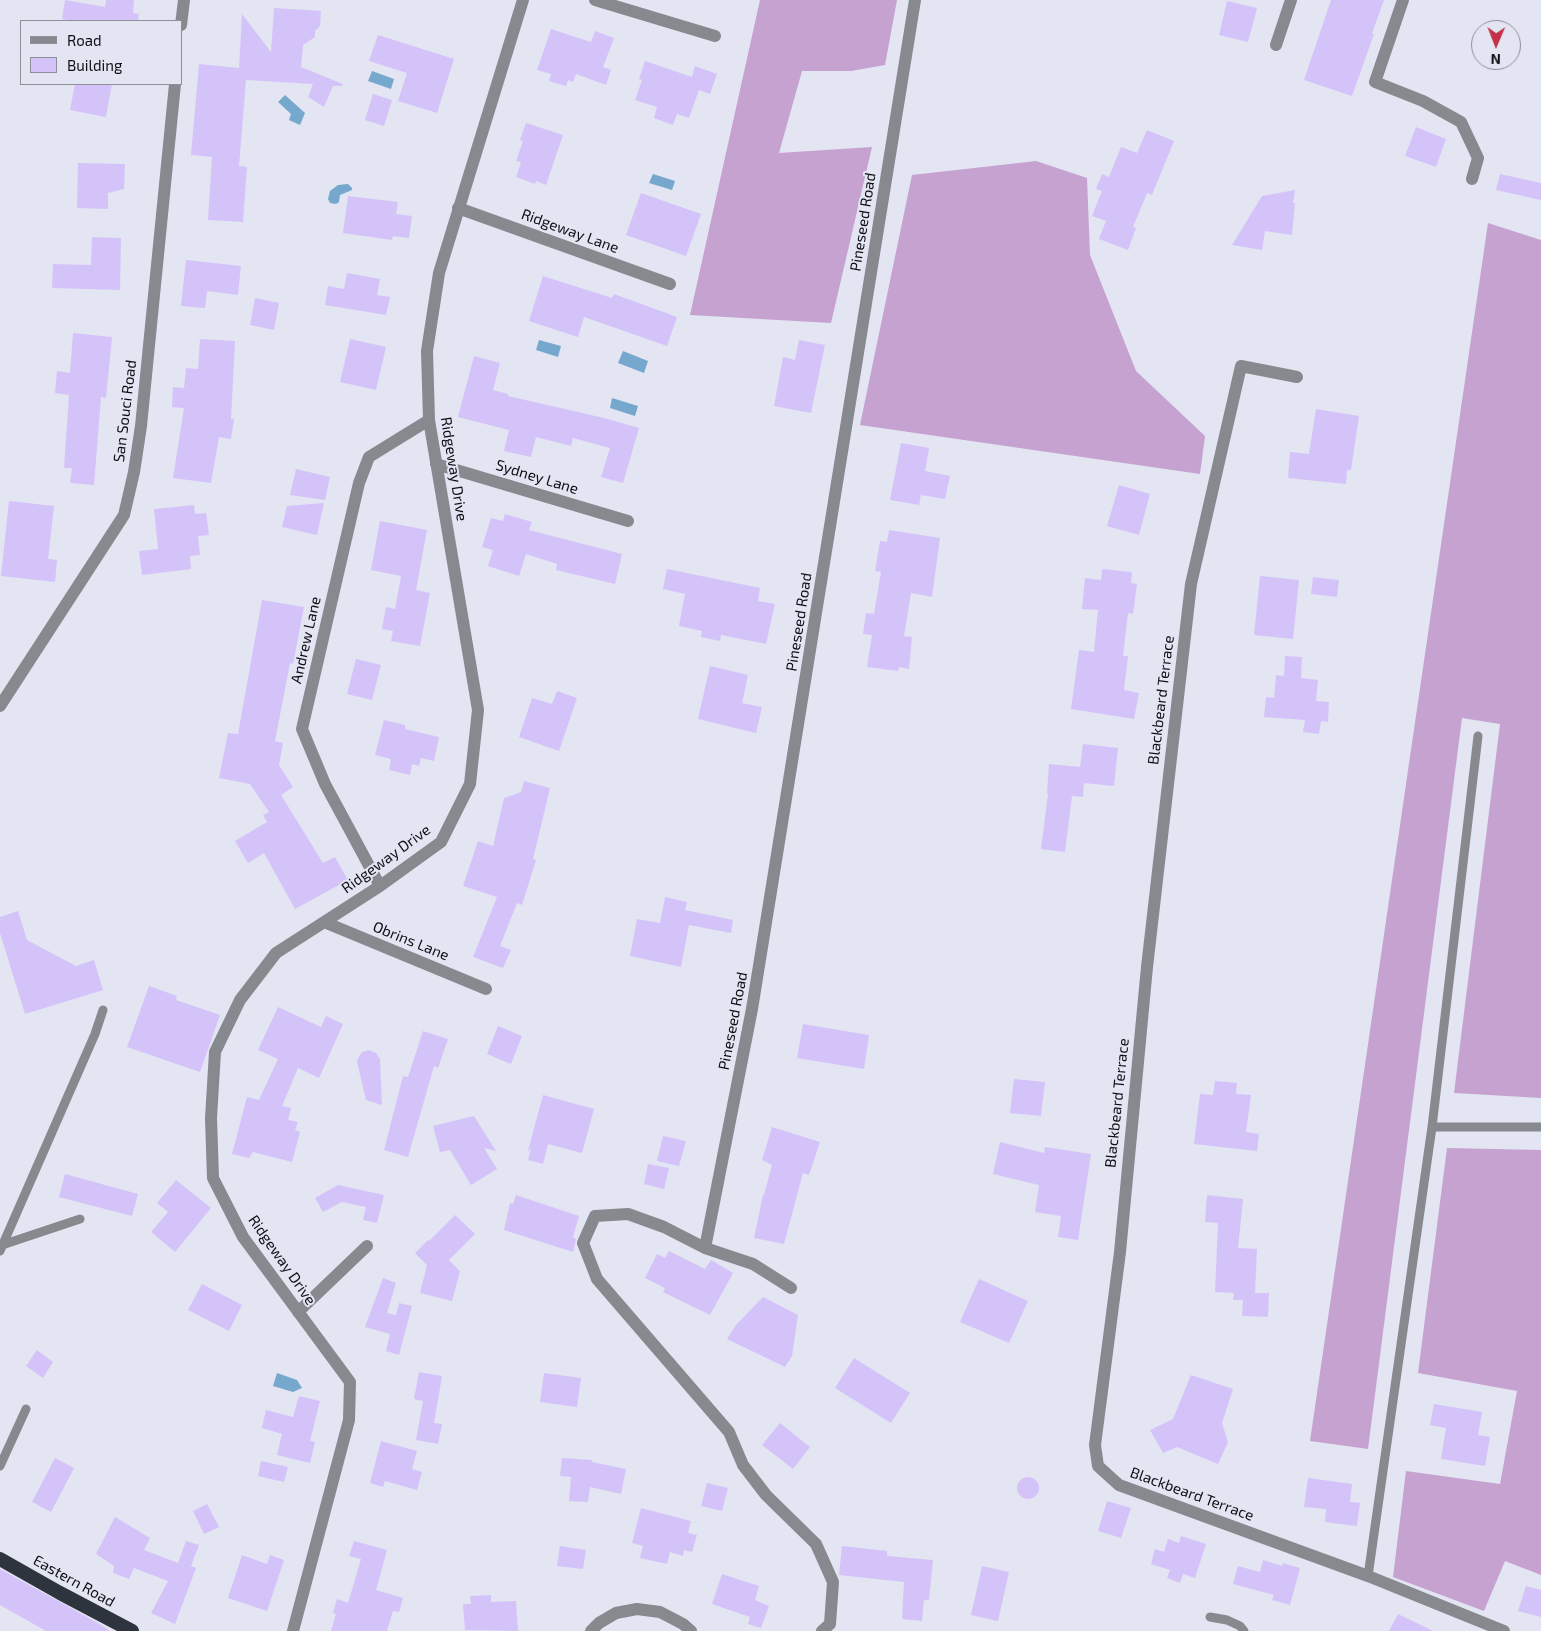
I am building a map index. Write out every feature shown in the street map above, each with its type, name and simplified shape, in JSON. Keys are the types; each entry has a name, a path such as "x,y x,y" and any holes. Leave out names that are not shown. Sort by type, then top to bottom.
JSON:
{"highway":[{"name":"Eastern Road","path":"0,1559 132,1631"}],"street":[{"path":"182,20 184,0"},
{"name":"Ridgeway Drive","path":"293,1631 349,1420 350,1382 243,1237 213,1178 211,1118 215,1052 240,1000 276,953 380,886 441,842 470,784 478,710 429,420 428,351 438,273 523,0"},
{"path":"595,0 715,36"},
{"name":"Pineseed Road","path":"705,1248 752,1009 915,0"},
{"path":"1276,45 1291,0"},
{"path":"1403,0 1375,82 1422,101 1461,122 1478,158 1472,179"},
{"name":"San Souci Road","path":"0,706 124,515 134,472 141,426 175,85"},
{"name":"Ridgeway Lane","path":"458,208 670,284"},
{"name":"Blackbeard Terrace","path":"1297,377 1241,366 1191,584 1147,966 1120,1252 1095,1445 1098,1466 1119,1485 1368,1576 1504,1631"},
{"name":"Andrew Lane","path":"380,886 325,784 302,729 359,483 369,457 429,420"},
{"name":"Sydney Lane","path":"436,464 628,521"},
{"name":"Obrins Lane","path":"324,922 486,989"},
{"path":"791,1288 753,1264 705,1248 664,1227 628,1214 595,1216 583,1243 597,1279 729,1432 743,1465 766,1495 816,1544 834,1582 830,1624 822,1631"},
{"path":"298,1312 366,1246"},
{"path":"591,1631 599,1622 616,1613 637,1609 660,1612 684,1624 691,1631"}],"lane":[{"path":"1368,1576 1432,1127 1478,736"},
{"path":"1,1248 95,1034 103,1010"},
{"path":"1432,1127 1541,1127"},
{"path":"1,1248 80,1219"},
{"path":"0,1466 26,1409"},
{"path":"1210,1617 1227,1620 1240,1626 1244,1631"}],"shaded area":[{"path":"760,0 897,0 885,65 851,71 802,71 779,153 872,147 831,323 690,315"},
{"path":"1036,161 1087,178 1090,255 1136,371 1205,436 1200,474 860,425 912,175"},
{"path":"1488,223 1541,240 1541,1098 1454,1093 1500,724 1462,718 1368,1449 1310,1441"},
{"path":"1447,1148 1541,1150 1541,1575 1505,1561 1484,1611 1393,1577 1406,1471 1500,1484 1517,1391 1418,1373"}],"water":[{"path":"372,71 394,79 391,89 368,81"},
{"path":"285,95 305,113 300,125 289,120 291,114 278,102"},
{"path":"653,174 675,181 672,190 649,183"},
{"path":"348,184 352,190 340,195 339,202 336,204 330,203 328,199 330,191 338,185"},
{"path":"539,340 561,346 558,357 536,350"},
{"path":"623,351 648,361 644,373 618,363"},
{"path":"612,398 638,406 635,416 610,408"},
{"path":"277,1373 297,1380 302,1388 293,1392 273,1386"}],"building":[{"path":"65,0 105,7 106,0 134,0 133,13 139,14 138,20 62,19"},
{"path":"1331,0 1384,0 1352,96 1304,80"},
{"path":"1227,1 1257,8 1248,42 1219,35"},
{"path":"274,8 321,11 320,26 315,31 315,37 303,45 301,67 343,84 342,86 333,86 324,107 308,97 313,84 246,80 239,166 247,167 243,222 208,220 212,157 191,155 199,64 239,68 242,14 271,52"},
{"path":"551,29 591,42 595,31 614,38 603,67 611,70 606,85 576,74 573,82 568,80 566,86 549,81 551,74 537,70"},
{"path":"378,35 454,59 437,113 398,101 407,73 369,61"},
{"path":"645,61 692,77 695,66 717,74 710,94 699,90 689,118 677,114 673,125 654,118 657,107 635,100 642,80 639,79"},
{"path":"75,85 112,85 106,117 70,110"},
{"path":"373,94 392,100 384,126 365,120"},
{"path":"526,123 563,135 546,185 536,181 535,184 516,177 521,162 516,161 523,141 520,140"},
{"path":"1416,127 1446,139 1436,167 1405,156"},
{"path":"1147,130 1174,141 1152,195 1147,193 1133,227 1136,228 1128,250 1099,239 1106,221 1092,216 1102,191 1096,189 1102,174 1109,177 1121,147 1137,153"},
{"path":"78,163 125,164 124,189 108,193 108,209 77,208"},
{"path":"1500,174 1541,183 1541,200 1496,190"},
{"path":"1295,190 1292,235 1265,231 1262,250 1232,245 1262,196"},
{"path":"641,193 701,214 686,256 626,235"},
{"path":"348,196 398,202 396,214 412,216 409,238 393,236 392,240 343,233"},
{"path":"92,237 121,238 120,290 52,288 53,264 91,265"},
{"path":"186,260 241,266 238,295 207,291 205,308 181,306"},
{"path":"347,273 380,279 377,295 390,297 386,315 325,305 328,286 344,289"},
{"path":"543,276 612,298 614,294 677,317 667,346 584,317 578,337 529,321"},
{"path":"255,298 279,303 274,330 250,325"},
{"path":"73,333 112,337 106,398 101,397 94,485 70,483 72,468 64,468 69,395 55,393 57,371 70,373"},
{"path":"200,339 235,341 231,419 234,419 231,439 219,437 211,483 173,478 184,408 172,407 173,387 184,388 186,368 198,369"},
{"path":"350,339 386,347 376,390 340,382"},
{"path":"799,340 825,345 811,413 774,406 783,357 795,360"},
{"path":"474,356 500,363 493,390 508,394 508,396 639,428 623,483 601,477 610,448 573,438 571,446 536,437 531,457 504,451 509,430 458,417"},
{"path":"1316,409 1359,416 1351,470 1347,470 1346,484 1288,478 1290,452 1309,454"},
{"path":"901,443 929,448 925,471 950,476 945,499 921,495 919,505 890,500"},
{"path":"296,469 330,477 325,500 290,495"},
{"path":"1119,485 1150,494 1139,535 1107,526"},
{"path":"9,501 54,506 48,559 57,560 55,582 1,576"},
{"path":"324,503 317,535 282,527 287,506"},
{"path":"194,505 195,514 206,513 209,535 198,536 200,555 190,556 191,569 142,575 139,551 158,549 154,509"},
{"path":"505,514 532,522 529,530 622,554 615,584 556,570 557,564 526,554 519,576 488,566 493,550 482,547 491,518 503,521"},
{"path":"380,521 427,530 416,590 430,593 420,646 391,641 393,631 382,629 386,607 395,609 401,576 371,570"},
{"path":"889,530 940,538 932,597 911,593 904,636 912,637 909,669 899,667 898,671 867,667 872,635 863,634 866,613 874,614 881,572 875,571 880,541 887,542"},
{"path":"667,569 760,588 758,601 775,604 766,644 721,635 720,641 701,637 702,631 679,626 685,594 663,589"},
{"path":"1102,569 1132,572 1131,583 1137,584 1133,614 1128,613 1123,656 1128,656 1124,690 1139,693 1134,719 1071,709 1079,650 1094,652 1098,610 1082,609 1085,578 1101,580"},
{"path":"1260,576 1299,580 1293,639 1254,635"},
{"path":"1313,577 1339,580 1337,597 1311,594"},
{"path":"262,600 304,607 293,664 290,663 275,741 283,743 279,765 293,787 281,795 323,863 335,857 348,880 295,909 264,853 248,863 235,841 267,822 263,815 269,812 250,784 219,778 228,733 238,734"},
{"path":"1285,656 1302,657 1301,678 1318,680 1316,701 1329,702 1328,722 1321,721 1319,734 1303,732 1305,720 1264,717 1266,697 1274,698 1276,675 1284,676"},
{"path":"356,659 381,665 372,700 347,694"},
{"path":"710,666 748,675 742,703 762,707 756,733 698,719"},
{"path":"557,691 577,698 559,751 519,737 532,698 552,704"},
{"path":"384,720 405,725 405,729 439,737 434,761 421,758 419,766 412,764 410,775 389,770 391,759 375,755"},
{"path":"1083,744 1118,748 1114,786 1084,783 1083,797 1072,796 1065,852 1041,849 1048,794 1049,764 1080,767"},
{"path":"524,781 550,788 533,859 536,860 522,905 517,903 500,946 511,950 503,968 473,957 497,897 463,886 478,841 493,846 504,798 521,792"},
{"path":"665,897 687,902 685,910 733,920 731,933 689,925 681,967 630,956 637,919 660,923"},
{"path":"18,911 27,940 76,966 94,960 103,990 25,1014 0,933 0,917"},
{"path":"149,986 177,996 176,1000 220,1015 200,1072 127,1047"},
{"path":"278,1007 321,1027 326,1016 343,1024 319,1078 298,1068 282,1106 291,1108 288,1120 298,1122 295,1130 300,1132 292,1162 253,1152 249,1158 232,1154 247,1097 259,1100 278,1059 258,1050"},
{"path":"803,1024 869,1035 864,1069 797,1058"},
{"path":"498,1026 522,1036 511,1064 487,1054"},
{"path":"423,1031 448,1039 438,1068 434,1066 408,1157 384,1150 403,1076 408,1077"},
{"path":"369,1050 376,1053 380,1059 382,1105 366,1100 357,1062 362,1052"},
{"path":"1014,1079 1045,1082 1041,1116 1010,1113"},
{"path":"1215,1081 1237,1083 1236,1094 1251,1095 1246,1132 1259,1134 1257,1151 1194,1144 1200,1094 1213,1095"},
{"path":"543,1095 594,1109 582,1153 548,1144 543,1164 528,1160 531,1149 528,1151"},
{"path":"474,1116 496,1151 484,1148 497,1169 471,1185 450,1150 440,1152 433,1126"},
{"path":"772,1127 820,1142 809,1175 803,1173 784,1244 754,1238 763,1195 772,1165 762,1160"},
{"path":"663,1136 686,1141 679,1166 657,1161"},
{"path":"1000,1142 1044,1153 1045,1147 1091,1154 1078,1240 1058,1237 1061,1216 1035,1212 1039,1185 993,1174"},
{"path":"648,1164 669,1168 664,1189 644,1184"},
{"path":"65,1174 138,1194 132,1216 59,1197"},
{"path":"176,1180 211,1208 175,1252 151,1232 168,1212 157,1203"},
{"path":"338,1185 384,1195 377,1223 363,1220 366,1207 342,1202 323,1212 315,1198"},
{"path":"516,1195 579,1216 573,1237 576,1239 573,1252 504,1230 510,1203 513,1204"},
{"path":"1207,1195 1243,1199 1238,1248 1257,1249 1255,1293 1269,1293 1268,1317 1242,1316 1243,1300 1233,1300 1234,1293 1215,1292 1218,1223 1205,1222"},
{"path":"455,1215 475,1234 449,1260 460,1271 452,1301 420,1293 427,1265 415,1253"},
{"path":"669,1251 705,1269 711,1260 733,1273 710,1315 663,1292 665,1288 645,1278 657,1254 665,1258"},
{"path":"383,1278 396,1283 387,1313 396,1315 399,1303 412,1306 399,1355 386,1351 390,1334 365,1327"},
{"path":"979,1279 1028,1301 1009,1343 960,1322"},
{"path":"202,1284 242,1305 229,1331 188,1310"},
{"path":"763,1297 798,1315 792,1356 785,1367 727,1339 736,1325"},
{"path":"37,1350 53,1362 43,1378 26,1366"},
{"path":"854,1358 910,1393 891,1423 835,1388"},
{"path":"419,1372 442,1376 434,1423 442,1424 438,1444 416,1440 423,1401 414,1399"},
{"path":"544,1373 581,1378 577,1407 540,1402"},
{"path":"1191,1375 1233,1389 1222,1423 1228,1442 1218,1464 1177,1447 1163,1453 1150,1430 1173,1419"},
{"path":"299,1396 320,1401 310,1441 315,1442 310,1463 277,1455 282,1434 262,1428 266,1410 293,1417"},
{"path":"1434,1404 1482,1412 1478,1435 1490,1437 1485,1466 1441,1459 1446,1428 1430,1425"},
{"path":"780,1423 810,1447 793,1469 762,1445"},
{"path":"381,1441 417,1451 412,1469 422,1472 417,1490 385,1481 383,1487 370,1483"},
{"path":"55,1458 74,1468 51,1512 32,1502"},
{"path":"562,1458 592,1460 592,1462 626,1469 621,1494 590,1487 588,1502 569,1501 571,1477 560,1476"},
{"path":"261,1461 288,1467 284,1482 258,1476"},
{"path":"1024,1477 1032,1477 1039,1484 1039,1492 1032,1499 1024,1499 1017,1492 1017,1484"},
{"path":"1308,1478 1352,1484 1350,1502 1360,1503 1357,1526 1325,1522 1326,1509 1304,1507"},
{"path":"707,1483 728,1488 722,1511 701,1506"},
{"path":"1107,1501 1131,1508 1121,1538 1098,1531"},
{"path":"207,1504 219,1527 204,1534 193,1511"},
{"path":"641,1508 691,1521 688,1533 697,1535 692,1552 684,1550 683,1556 670,1552 667,1564 640,1558 643,1546 632,1543"},
{"path":"115,1517 150,1538 144,1550 178,1563 186,1541 199,1545 191,1566 196,1568 175,1624 151,1613 168,1581 134,1568 129,1579 113,1573 114,1566 96,1554"},
{"path":"1181,1536 1206,1544 1195,1578 1183,1574 1180,1583 1167,1578 1170,1570 1151,1564 1155,1549 1164,1552 1168,1539 1179,1543"},
{"path":"354,1541 387,1550 376,1590 403,1598 399,1612 393,1611 387,1631 331,1631 336,1614 333,1613 337,1599 348,1603 361,1559 349,1556"},
{"path":"560,1546 586,1550 583,1569 557,1566"},
{"path":"842,1546 887,1551 887,1556 933,1560 929,1600 924,1600 922,1621 902,1619 904,1582 839,1575"},
{"path":"242,1555 267,1564 270,1555 284,1560 267,1611 228,1598"},
{"path":"1263,1560 1282,1566 1283,1563 1300,1568 1290,1605 1272,1600 1274,1595 1233,1584 1238,1566 1260,1572"},
{"path":"982,1566 1009,1572 998,1621 971,1615"},
{"path":"0,1569 110,1631 46,1631 0,1605"},
{"path":"722,1574 759,1586 755,1600 769,1606 761,1628 748,1624 750,1617 712,1604"},
{"path":"1526,1586 1541,1590 1541,1617 1518,1611"},
{"path":"491,1595 491,1602 516,1601 518,1631 465,1630 463,1604 471,1604 470,1596"},
{"path":"1398,1614 1433,1631 1389,1631"}]}
